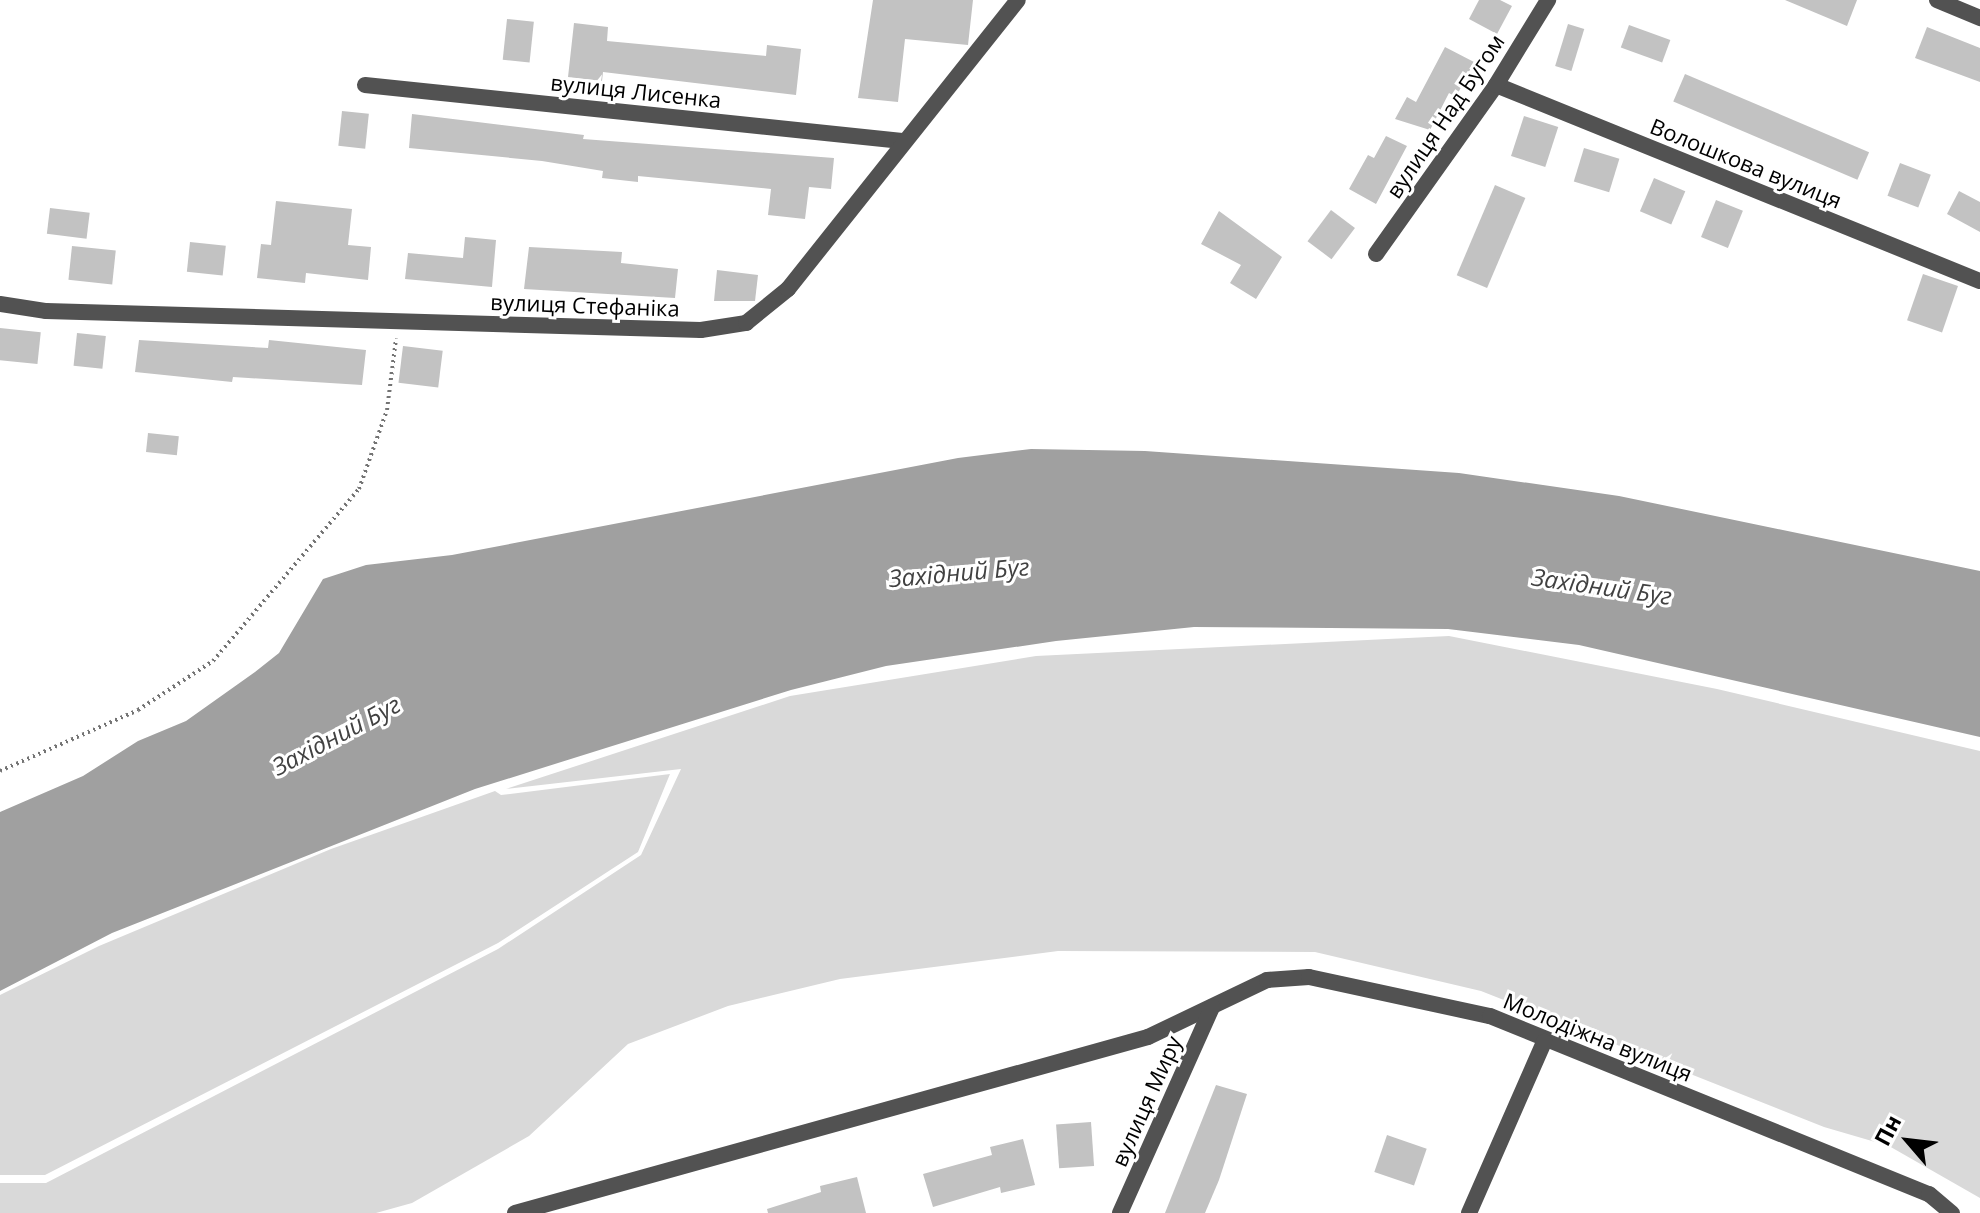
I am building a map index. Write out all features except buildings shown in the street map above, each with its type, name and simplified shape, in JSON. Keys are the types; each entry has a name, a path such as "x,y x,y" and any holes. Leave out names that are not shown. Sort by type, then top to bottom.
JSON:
{"street":[{"name":"вулиця Стефаніка","path":"0,304 46,311 701,330 746,323 788,289 902,141 1018,0"},
{"name":"вулиця Над Бугом","path":"1376,254 1496,85 1548,0"},
{"path":"1937,0 1980,18"},
{"name":"вулиця Лисенка","path":"365,85 902,141"},
{"name":"Волошкова вулиця","path":"1496,85 1980,281"},
{"name":"Молодіжна вулиця","path":"515,1213 1148,1037 1267,980 1309,977 1490,1016 1544,1042 1929,1194 1952,1213"},
{"name":"вулиця Миру","path":"1120,1213 1212,1007"},
{"path":"1469,1213 1544,1042"}],"path":[{"path":"0,771 138,710 213,661 359,489 387,410 399,321"}],"shaded area":[{"path":"1449,636 1717,689 1980,751 1980,1198 1889,1146 1824,1127 1481,991 1315,952 1058,951 840,979 728,1006 628,1044 529,1136 412,1203 376,1213 0,1213 0,1183 46,1183 498,949 641,855 681,769 506,789 790,696 1036,656"},
{"path":"670,774 638,852 498,943 45,1175 0,1175 0,995 99,946 331,849 495,791 501,795"}],"water":[{"name":"Західний Буг","path":"1031,449 1145,451 1459,473 1619,496 1980,571 1980,737 1579,645 1448,629 1194,627 1056,641 886,666 791,690 475,789 112,933 0,991 0,812 83,776 138,741 186,721 255,672 279,653 323,579 366,565 452,555 958,458"}]}
